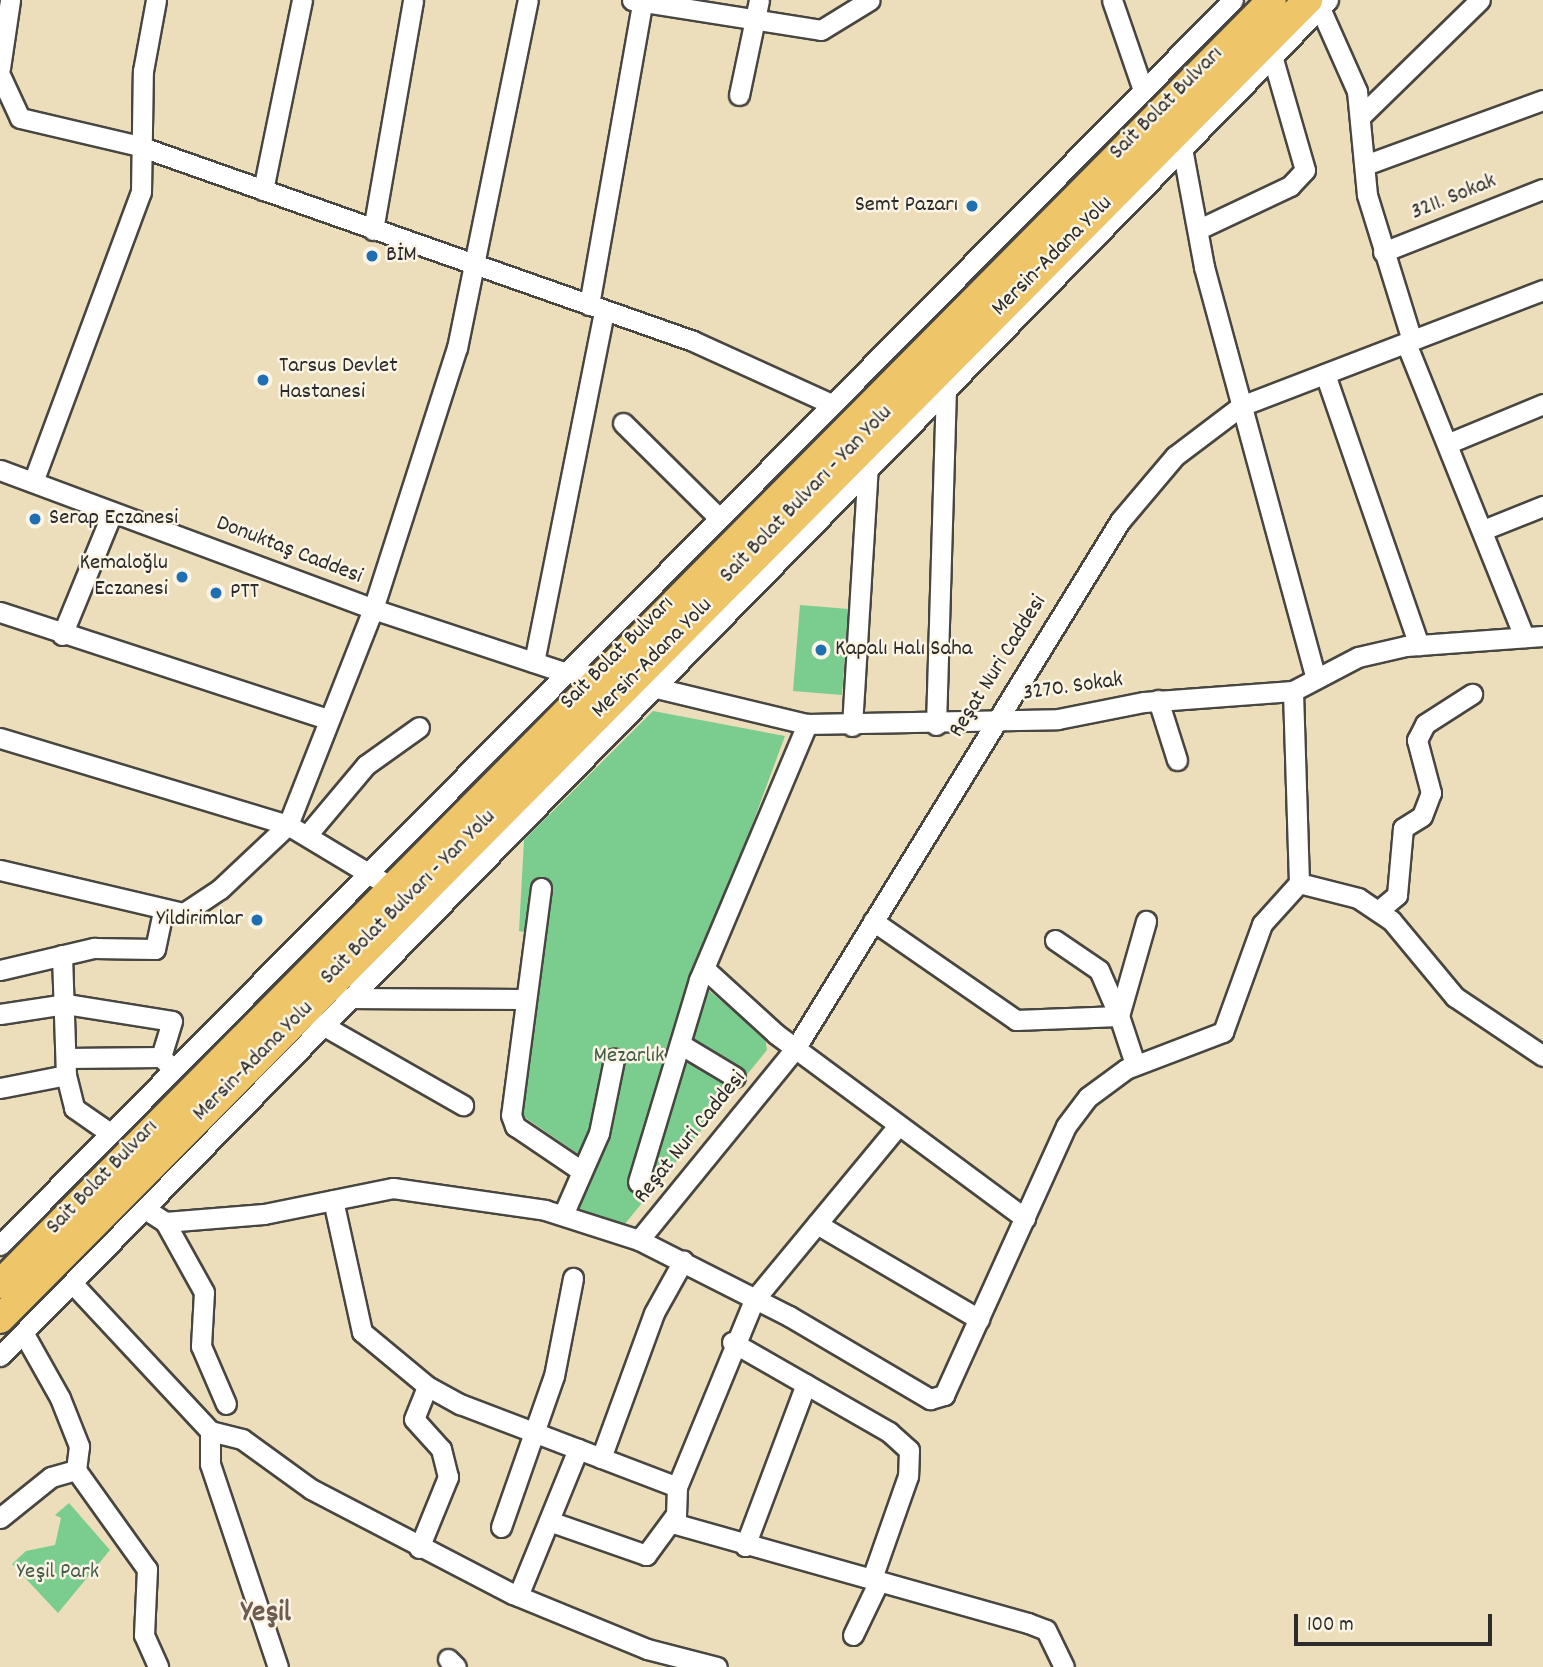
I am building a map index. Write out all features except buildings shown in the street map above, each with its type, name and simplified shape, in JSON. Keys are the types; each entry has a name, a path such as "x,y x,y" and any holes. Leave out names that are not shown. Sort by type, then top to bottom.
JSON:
{"highway":[{"name":"Sait Bolat Bulvarı","path":"0,1284 379,878 597,674 1272,0"},
{"name":"Mersin-Adana Yolu","path":"0,1319 642,685 1318,3"}],"street":[{"path":"0,68 10,0"},
{"path":"33,482 141,192 139,146 156,0"},
{"path":"263,190 302,0"},
{"path":"373,230 413,0"},
{"path":"0,870 163,911 195,909 288,825 327,719 373,608 478,267 528,0"},
{"path":"739,95 759,0"},
{"path":"534,662 596,308 639,1 755,23 821,30 870,0"},
{"path":"1112,0 1143,90"},
{"name":"Sait Bolat Bulvarı - Yan Yolu","path":"4,1234 110,1133 167,1063 379,878 564,672 1233,0"},
{"path":"1361,116 1480,0"},
{"path":"1318,3 1344,57 1361,116 1365,165 1382,252 1409,341 1483,530 1534,636"},
{"name":"Sait Bolat Bulvarı - Yan Yolu","path":"0,1356 74,1284 642,685 946,389 1272,56 1318,3"},
{"path":"1199,229 1290,186 1305,170 1272,56"},
{"path":"0,75 20,118 139,146 693,341 831,404"},
{"path":"1365,165 1543,100"},
{"path":"1182,148 1241,406 1315,678"},
{"name":"3211. Sokak","path":"1382,252 1543,189"},
{"name":"Reşat Nuri Caddesi","path":"639,1240 795,1049 993,722 1120,521 1175,456 1241,406 1543,290"},
{"path":"1325,374 1419,645"},
{"path":"936,725 946,389"},
{"path":"1449,443 1543,404"},
{"path":"623,423 718,517"},
{"path":"852,726 867,468"},
{"name":"Donuktaş Caddesi","path":"0,470 373,608 564,672"},
{"path":"1483,530 1543,506"},
{"path":"62,635 112,513"},
{"path":"0,612 62,635 327,719"},
{"name":"3270. Sokak","path":"564,672 597,674 807,724 936,725 1058,719 1158,700 1293,691 1357,657 1419,645 1534,636"},
{"path":"165,1222 264,1214 393,1188 444,1191 562,1215 639,1240 683,1261 930,1399 944,1395 1066,1126 1088,1097 1135,1064 1223,1032 1262,924 1299,883 1293,691"},
{"path":"1378,911 1397,895 1403,828 1422,816 1431,793 1417,740 1433,718 1472,694"},
{"path":"1158,700 1177,760"},
{"path":"638,1182 680,1044 706,970 807,724"},
{"path":"308,834 366,765 419,727"},
{"path":"0,738 288,825 308,834 379,878"},
{"path":"1299,883 1358,898 1378,911 1455,997 1543,1056"},
{"path":"541,888 511,1115 516,1126 580,1170"},
{"path":"0,971 94,948 155,950 163,911"},
{"path":"873,921 1016,1020 1119,1016"},
{"path":"1119,1016 1146,922"},
{"path":"1055,940 1099,970 1119,1016 1135,1064"},
{"path":"62,956 66,1004 66,1066 74,1108 110,1133"},
{"path":"706,970 795,1049 897,1127 1025,1218"},
{"path":"345,998 525,999"},
{"path":"0,1014 66,1004 172,1021 167,1063 66,1066 0,1088"},
{"path":"319,1023 463,1105"},
{"path":"680,1044 735,1077"},
{"path":"562,1215 598,1133 614,1059"},
{"path":"549,1521 646,1555 674,1517 677,1488 732,1342 754,1300 897,1127"},
{"path":"334,1200 359,1327 427,1387 677,1488"},
{"path":"145,1209 165,1222 204,1293 201,1346 226,1404"},
{"path":"817,1224 979,1319"},
{"path":"601,1458 653,1313 683,1261"},
{"path":"501,1527 536,1433 573,1278"},
{"path":"74,1284 210,1432 242,1439 312,1489 419,1548 518,1596 648,1649 718,1667"},
{"path":"24,1334 60,1398 79,1446 76,1469 147,1569 150,1595 142,1620 158,1667"},
{"path":"732,1342 889,1432 909,1450 908,1476 875,1580 853,1635"},
{"path":"745,1546 806,1384"},
{"path":"419,1548 448,1477 441,1449 414,1419 427,1387"},
{"path":"210,1432 210,1464 278,1667"},
{"path":"518,1596 578,1449"},
{"path":"0,1518 51,1477 76,1469"},
{"path":"674,1517 690,1533 875,1580 1046,1630 1064,1667"}],"green space":[{"name":"Kapalı Halı Saha","path":"800,605 849,609 842,695 793,691"},
{"name":"Mezarlık","path":"653,711 785,736 695,979 765,1037 767,1050 624,1225 566,1207 581,1156 520,1114 540,936 519,931 524,840"},
{"name":"Yeşil Park","path":"69,1503 110,1550 58,1613 12,1564 26,1551 55,1545 61,1518 55,1515"}],"place":[{"name":"Semt Pazarı","path":"972,206"},
{"name":"BİM","path":"372,256"},
{"name":"Tarsus Devlet Hastanesi","path":"263,380"},
{"name":"Serap Eczanesi","path":"35,519"},
{"name":"Kemaloğlu Eczanesi","path":"182,577"},
{"name":"PTT","path":"216,593"},
{"name":"Kapalı Halı Saha","path":"821,650"},
{"name":"Yildirimlar","path":"257,920"}],"district":[{"name":"Yeşil","path":"266,1615"}]}
